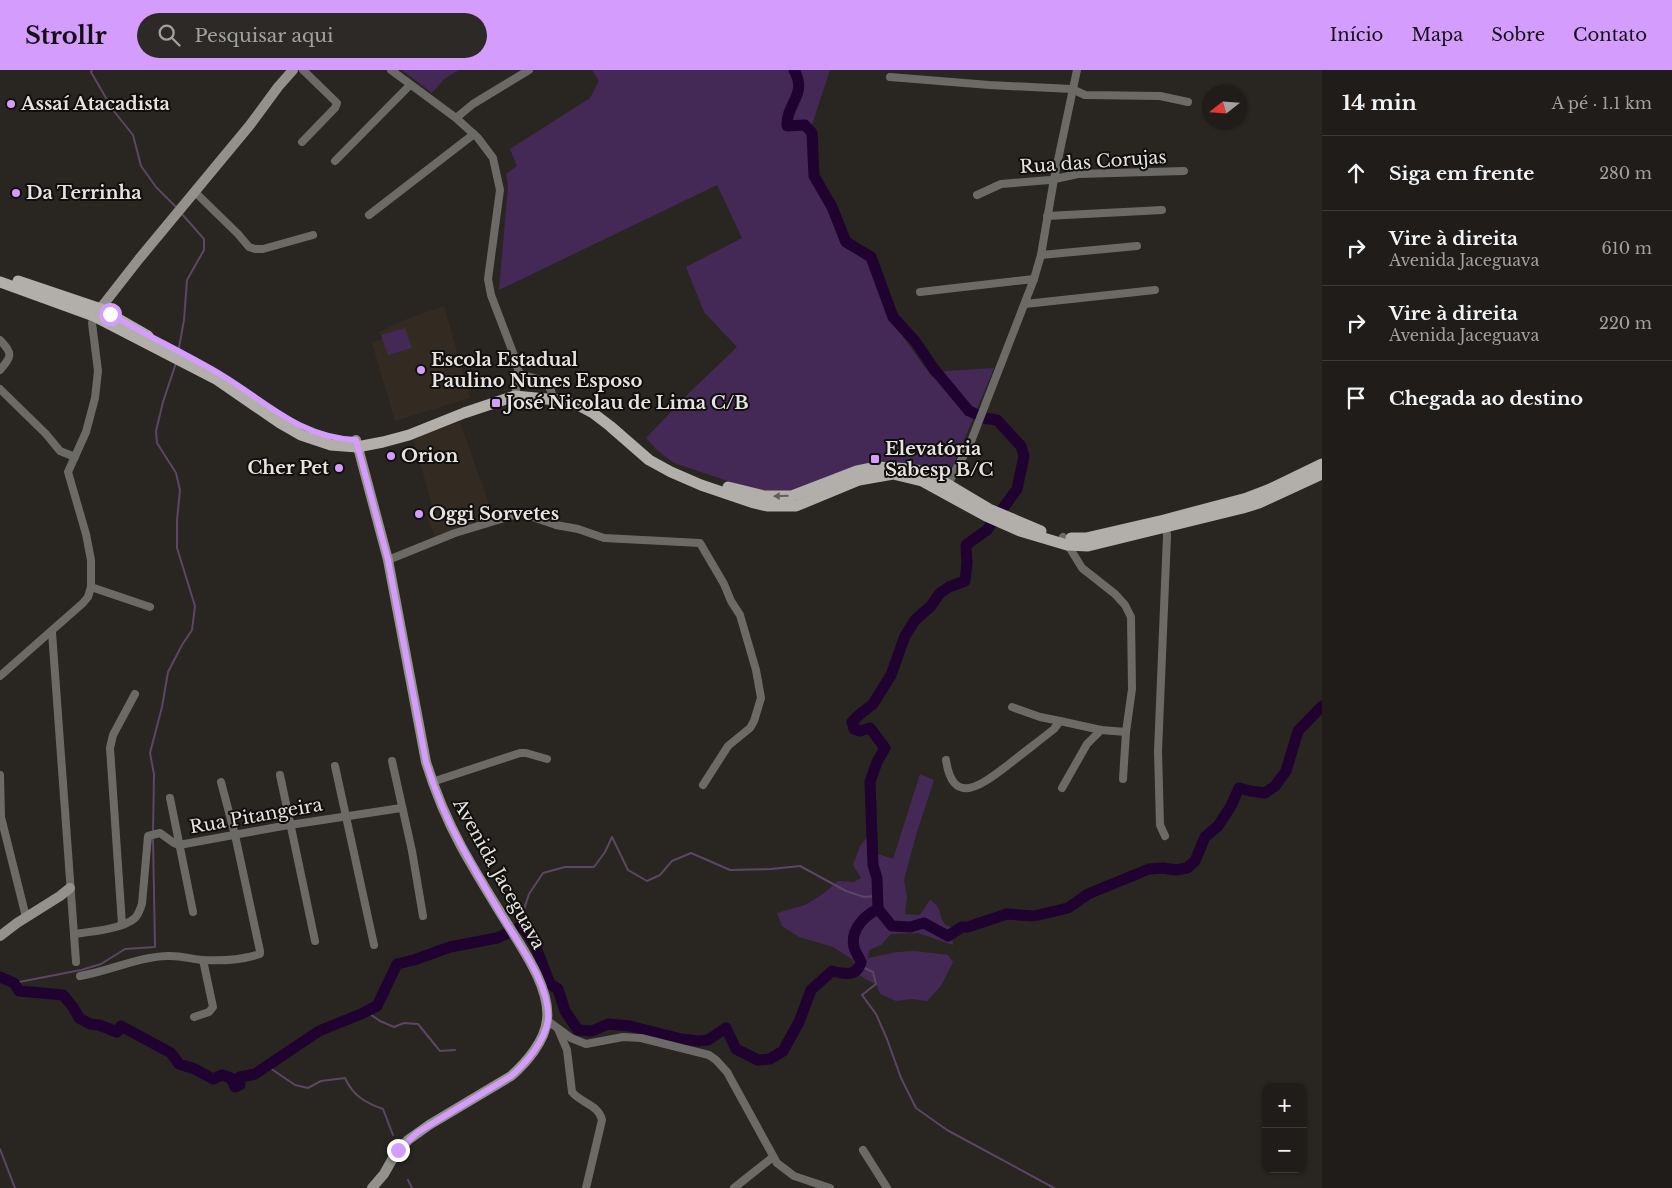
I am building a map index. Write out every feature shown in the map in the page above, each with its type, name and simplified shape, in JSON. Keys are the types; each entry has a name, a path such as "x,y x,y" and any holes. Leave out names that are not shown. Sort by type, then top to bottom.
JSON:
{"main road":[{"path":"98,313 139,259 293,70"},
{"path":"0,275 98,313 173,353 221,374 264,404 305,429 356,444 392,434 476,401 516,393 552,396 570,395 595,406 654,454 674,467 748,493 764,496 792,496 857,471 877,467 912,469 925,472 948,484 950,491 984,512"},
{"path":"0,282 98,313"},
{"path":"552,396 593,413 649,460 671,472 701,485 754,503 778,507 796,506 840,487 878,476 893,474 944,487 948,484"},
{"name":"Avenida Jaceguava","path":"356,444 388,560 426,762 432,782 444,814 461,846 542,988 548,1007 548,1021"},
{"path":"1165,524 1268,490 1322,464"},
{"path":"922,481 984,512 1065,541 1165,524 1259,503 1322,474"},
{"path":"0,936 70,888"},
{"path":"372,1188 408,1140 429,1125 511,1076 521,1067 540,1039 548,1021"}],"street":[{"path":"302,70 337,103 335,108 302,142"},
{"path":"391,70 456,118 474,134 486,148 496,166 500,190 488,279 491,295 519,373 516,393"},
{"path":"456,118 473,104 529,70"},
{"path":"948,484 970,444 1034,279 1041,255 1054,179 1077,70"},
{"path":"890,77 1072,89 1085,95 1160,96 1188,102"},
{"path":"335,161 410,85"},
{"path":"369,214 474,134"},
{"name":"Rua das Corujas","path":"977,195 1000,184 1054,179 1078,174 1184,171"},
{"path":"195,192 249,247 263,249 313,235"},
{"path":"1047,216 1162,210"},
{"path":"1041,255 1137,246"},
{"path":"920,292 1034,279"},
{"path":"1025,304 1155,290"},
{"path":"0,676 86,601 91,587 90,552 68,472 86,432 97,386 97,356 92,323 98,313"},
{"path":"0,340 9,350 10,354 9,359 0,370"},
{"path":"519,373 543,381 551,387 552,396"},
{"path":"0,389 46,434 60,451 74,457"},
{"path":"388,560 455,533 521,514 604,538 700,542 740,615 756,670 761,698 750,728 728,746 703,785"},
{"path":"1165,524 1158,751 1160,825 1165,836"},
{"path":"1065,541 1082,568 1120,599 1131,617 1132,689 1126,732 1123,779"},
{"path":"91,587 150,607"},
{"path":"52,632 76,962"},
{"path":"122,924 110,748 113,735 135,694"},
{"path":"1012,707 1060,722 1101,730 1126,732"},
{"path":"946,760 954,784 963,788 975,788 1036,743 1060,722"},
{"path":"1062,788 1087,744 1101,730"},
{"path":"432,782 520,753 526,752 547,758"},
{"path":"392,761 412,851 423,916"},
{"path":"335,766 374,945"},
{"path":"0,775 1,815 26,917"},
{"path":"280,775 315,941"},
{"path":"80,976 146,958 169,956 203,960 228,960 257,955 260,951 236,834 221,782"},
{"path":"170,798 193,912"},
{"name":"Rua Pitangeira","path":"74,934 100,931 135,918 142,904 148,836 150,834 160,833 180,845 290,824 401,808"},
{"path":"194,1017 210,1012 213,1007 203,960"},
{"path":"548,1021 578,1042 586,1044 623,1037 641,1038 709,1055 727,1072 774,1157 781,1166 794,1176 830,1188"},
{"path":"558,1028 567,1050 572,1092 598,1110 602,1120 586,1188"},
{"path":"863,1150 887,1188"},
{"path":"734,1188 774,1157"}],"shaded area":[{"path":"402,70 459,70 444,79 432,93"},
{"path":"592,70 830,70 808,137 810,179 827,208 841,245 867,259 890,319 932,377 945,371 994,368 955,462 946,478 929,466 881,461 854,467 794,492 765,491 749,488 674,463 657,450 646,438 737,347 704,312 686,267 742,238 717,185 499,290 508,186 506,174 517,166 510,149 590,98 599,81"},
{"name":"Escola Estadual Paulino Nunes Esposo","path":"444,306 470,398 395,421 372,343 382,339 379,332 409,318"},
{"path":"405,328 412,348 388,355 381,335"},
{"path":"460,422 489,504 487,519 435,536 427,517 435,515 413,438"},
{"path":"920,774 934,780 904,880 907,897 905,914 920,915 930,900 932,901 939,909 945,924 951,927 953,945 918,933 891,934 881,945 869,950 868,958 897,952 915,951 948,955 953,962 941,986 927,1001 912,999 896,1001 880,994 876,984 860,975 853,960 833,947 799,937 782,926 777,913 805,905 823,894 838,881 854,882 861,878 853,865 860,846 868,836 878,854 893,859"}],"waterway":[{"path":"92,70 91,72 113,110 133,135 141,166 156,187 177,208"},
{"path":"794,70 799,86 787,126 805,125 812,133 814,176 832,207 846,242 871,257 893,317 915,341 934,369 969,411 976,414"},
{"path":"178,353 184,320 187,280 204,250 204,239 182,214"},
{"path":"153,832 154,774 150,753 162,707 168,672 192,630 195,606 177,548 180,490 176,473 157,443 156,431 176,363"},
{"path":"878,909 877,878 873,865 870,782 877,762 885,748 870,728 860,731 854,729 852,722 873,704 891,675 905,636 915,620 931,606 940,593 949,587 965,581 966,545 987,530 1017,489 1024,456 1021,446 997,420 983,418"},
{"path":"0,977 14,983 19,991 63,995 79,1018 90,1024 99,1025 117,1032 121,1026 171,1053 179,1064 195,1069 213,1079 222,1075 231,1078 235,1087 240,1085 240,1077 255,1074 319,1031 377,1006 397,964 450,947 497,938 518,928 524,928 535,945 550,984 558,989 565,1011 578,1030 592,1031 608,1024 630,1026 681,1039 698,1041 708,1040 726,1028 736,1049 758,1060 770,1059 783,1051 799,1022 811,990 832,971 850,973 859,967 861,962 855,951 854,935 859,924 873,912 878,909 892,926 910,927 924,923 948,936 962,927 968,927 1007,914 1034,916 1068,908 1088,894 1149,869 1163,868 1176,870 1187,868 1195,861 1205,837 1218,826 1231,806 1239,788 1265,793 1275,786 1286,771 1298,731 1322,706"},
{"path":"14,983 81,970 101,964 125,949 155,947 153,837"},
{"path":"518,928 529,894 543,873 565,867 594,867 605,852 612,837 628,870 647,881 660,875 672,861 691,853 730,870 800,866 846,891 864,897 877,896"},
{"path":"860,966 873,972 876,984 862,995 876,1014 901,1078 916,1108 947,1130 1054,1188"},
{"path":"367,1012 380,1021 394,1027 404,1023 418,1024 440,1051 455,1050"},
{"path":"267,1066 295,1085 308,1088 321,1081 345,1078 356,1094 383,1109 393,1135"},
{"path":"0,1149 15,1188"},
{"path":"408,1180 412,1188"}],"place":[{"name":"Assaí Atacadista","path":"11,104"},
{"name":"Da Terrinha","path":"16,193"},
{"name":"Escola Estadual Paulino Nunes Esposo","path":"421,370"},
{"name":"José Nicolau de Lima C/B","path":"496,403"},
{"name":"Orion","path":"391,456"},
{"name":"Elevatória Sabesp B/C","path":"875,459"},
{"name":"Cher Pet","path":"339,468"},
{"name":"Oggi Sorvetes","path":"419,514"}],"route":[{"path":"110,314 221,374 264,404 305,429 340,439 356,440 388,560 426,762 435,790 444,814 461,846 532,966 548,1007 548,1021 544,1032 521,1067 511,1076 418,1132 398,1150"}]}
